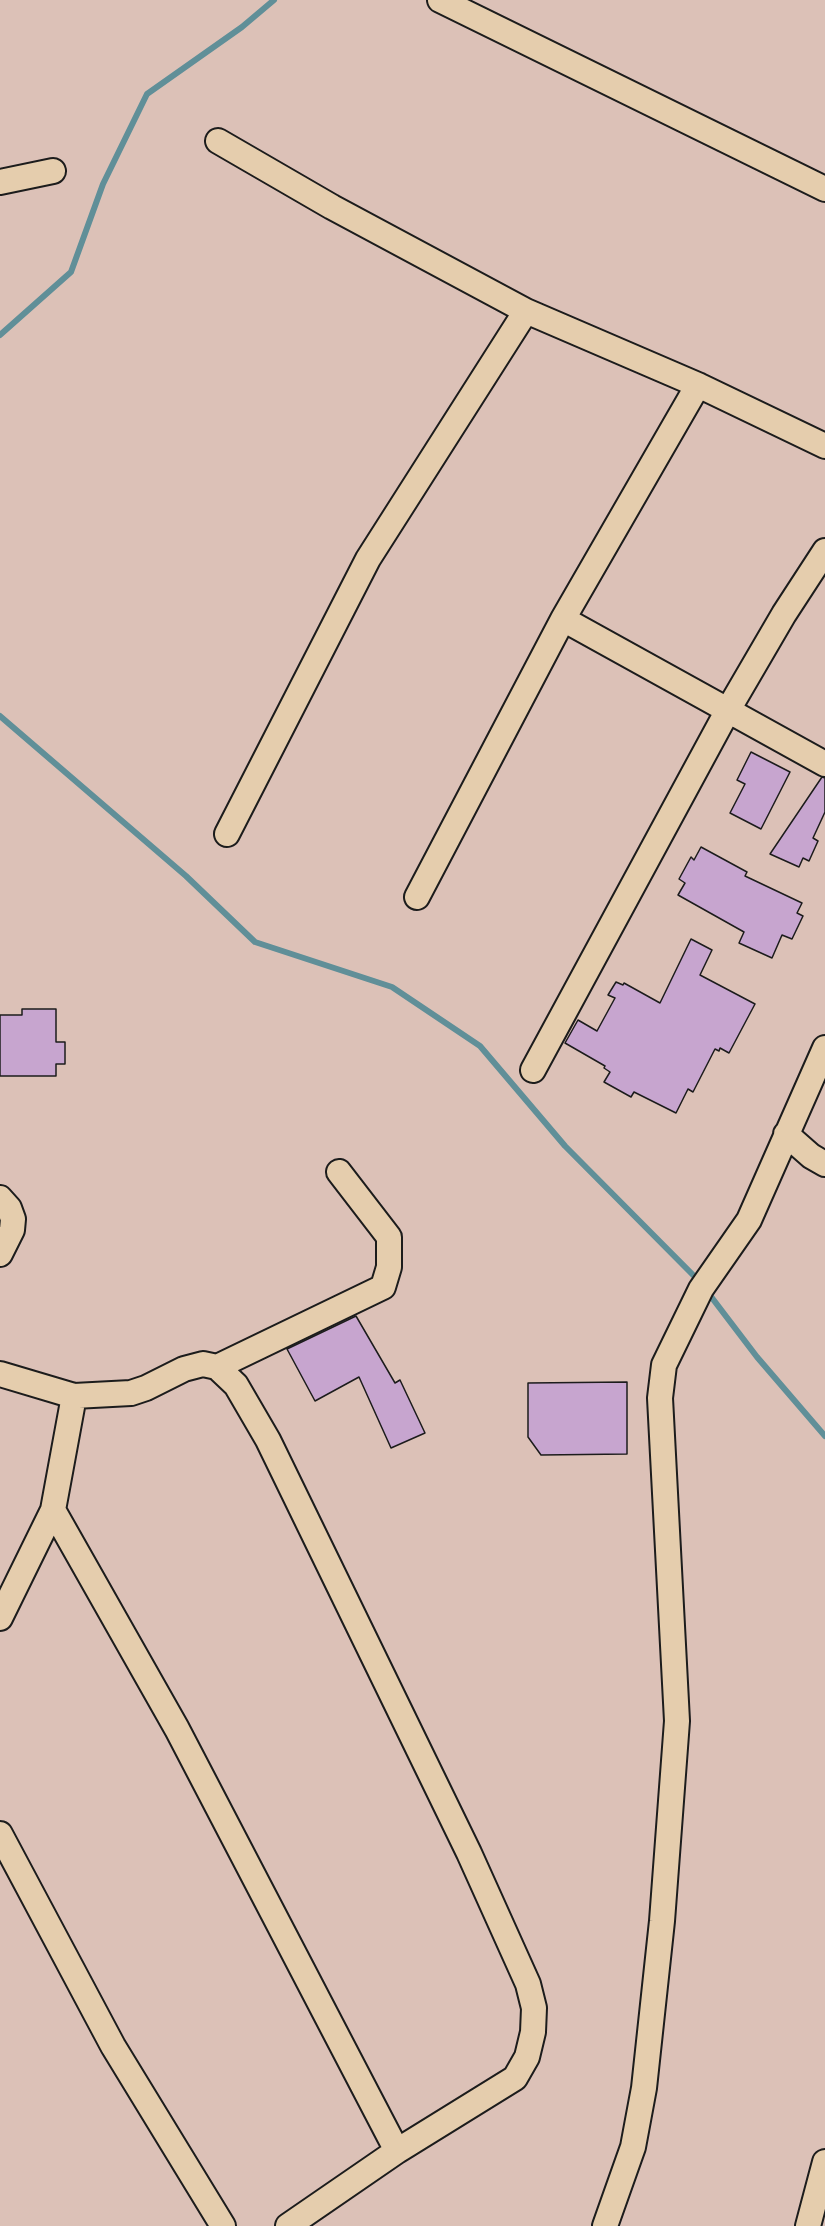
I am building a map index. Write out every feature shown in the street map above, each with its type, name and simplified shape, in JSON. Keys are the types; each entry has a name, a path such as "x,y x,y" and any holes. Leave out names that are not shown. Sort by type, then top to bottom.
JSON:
{"street":[{"path":"440,0 825,189"},
{"path":"218,141 332,207 526,311 698,386 825,446"},
{"path":"0,182 53,171"},
{"path":"226,834 368,559 526,311"},
{"path":"417,897 563,619 698,386"},
{"path":"533,1070 728,710 784,614 825,551"},
{"path":"563,619 825,764"},
{"path":"605,2226 633,2147 644,2088 662,1921 678,1721 660,1398 664,1365 704,1284 749,1220 825,1048"},
{"path":"786,1134 825,1164"},
{"path":"217,1367 383,1287 389,1267 389,1237 339,1172"},
{"path":"0,1198 9,1208 13,1219 12,1230 0,1254"},
{"path":"0,1374 74,1396 132,1393 184,1368 203,1364 217,1367 236,1385 268,1440 470,1853 528,1984 534,2008 533,2032 527,2057 515,2078 397,2151 288,2226"},
{"path":"0,1618 8,1582 53,1510 74,1396"},
{"path":"53,1510 177,1729 397,2151"},
{"path":"0,1834 113,2046 223,2226"},
{"path":"808,2226 825,2162"}],"building":[{"path":"751,752 790,772 761,829 730,813 745,784 737,780"},
{"path":"822,777 825,778 825,812 813,838 818,841 809,861 803,858 799,867 770,854"},
{"path":"701,847 747,872 745,876 802,903 797,913 803,916 792,939 782,935 772,958 739,943 744,932 678,895 685,883 679,879 691,857 694,860"},
{"path":"691,939 712,950 700,975 755,1004 729,1053 720,1048 719,1051 715,1049 693,1092 688,1089 676,1113 634,1092 631,1097 604,1082 610,1072 604,1068 605,1066 565,1043 578,1020 597,1031 615,998 608,995 616,982 623,985 624,983 660,1003"},
{"path":"22,1009 56,1009 56,1042 65,1042 65,1064 56,1064 56,1076 0,1076 0,1015 22,1015"},
{"path":"356,1316 395,1383 400,1380 425,1433 391,1448 359,1377 315,1401 287,1349"},
{"path":"627,1382 627,1454 541,1455 528,1437 528,1383"}],"waterway":[{"path":"0,335 71,272 103,184 147,94 242,27 274,0"},
{"path":"0,716 186,876 255,942 392,987 480,1046 565,1146 700,1282"},
{"path":"706,1290 757,1357 825,1436"}]}
